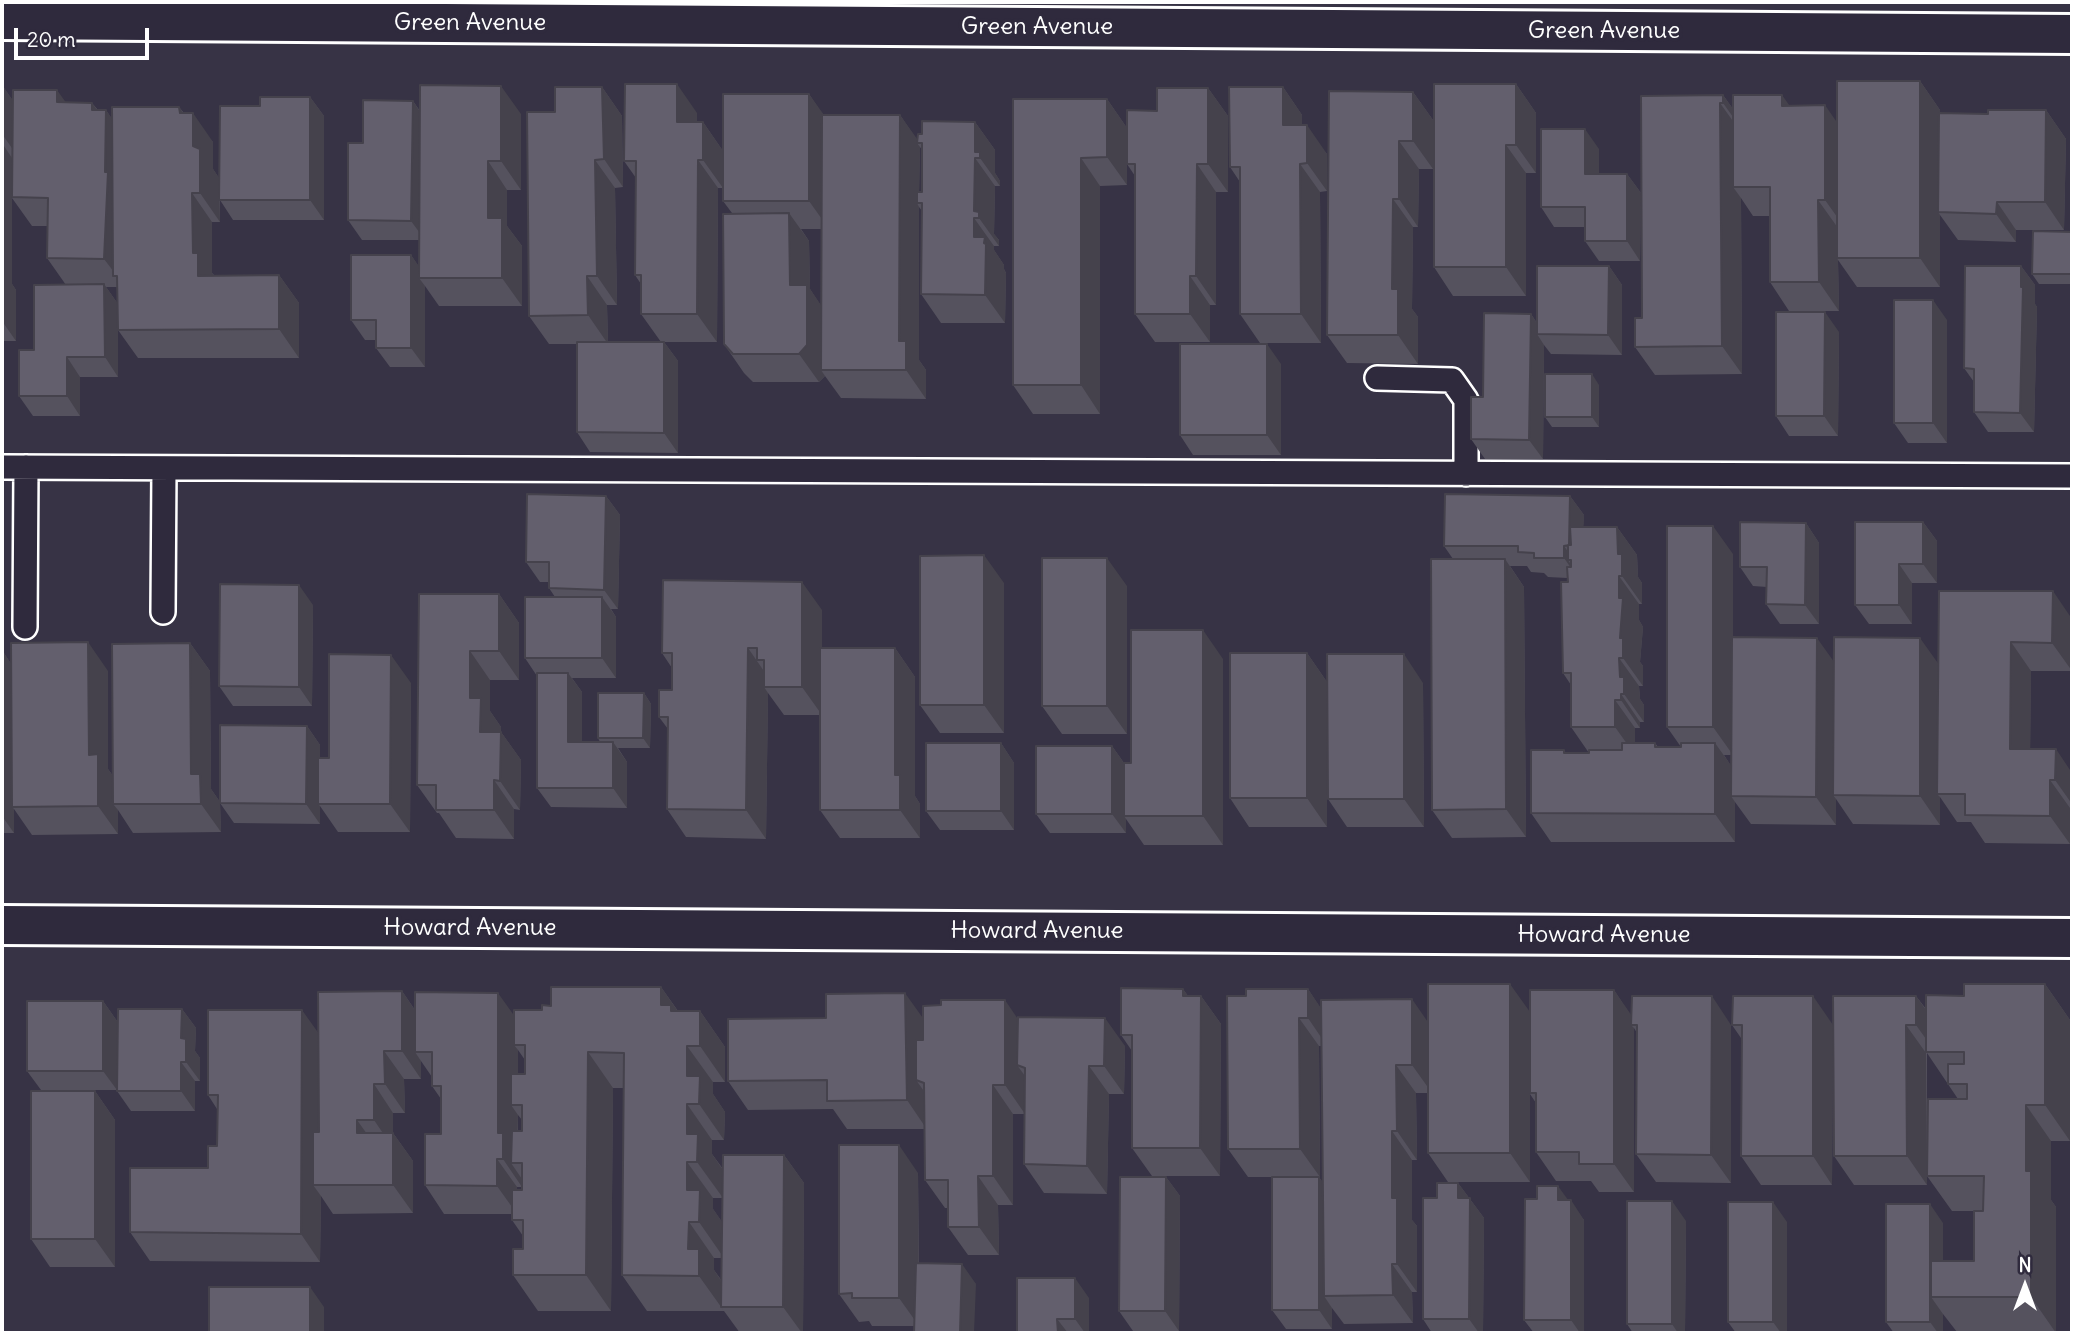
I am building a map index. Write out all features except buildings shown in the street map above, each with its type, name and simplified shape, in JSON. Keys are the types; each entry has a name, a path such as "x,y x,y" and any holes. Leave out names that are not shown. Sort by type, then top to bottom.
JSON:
{"street":[{"name":"Green Avenue","path":"2,20 2072,34"},
{"name":"Howard Avenue","path":"2,925 2072,938"}],"lane":[{"path":"1377,378 1452,380 1466,400 1466,474"},
{"path":"2,467 2072,476"},
{"path":"25,626 26,467"},
{"path":"163,612 164,468"}]}
